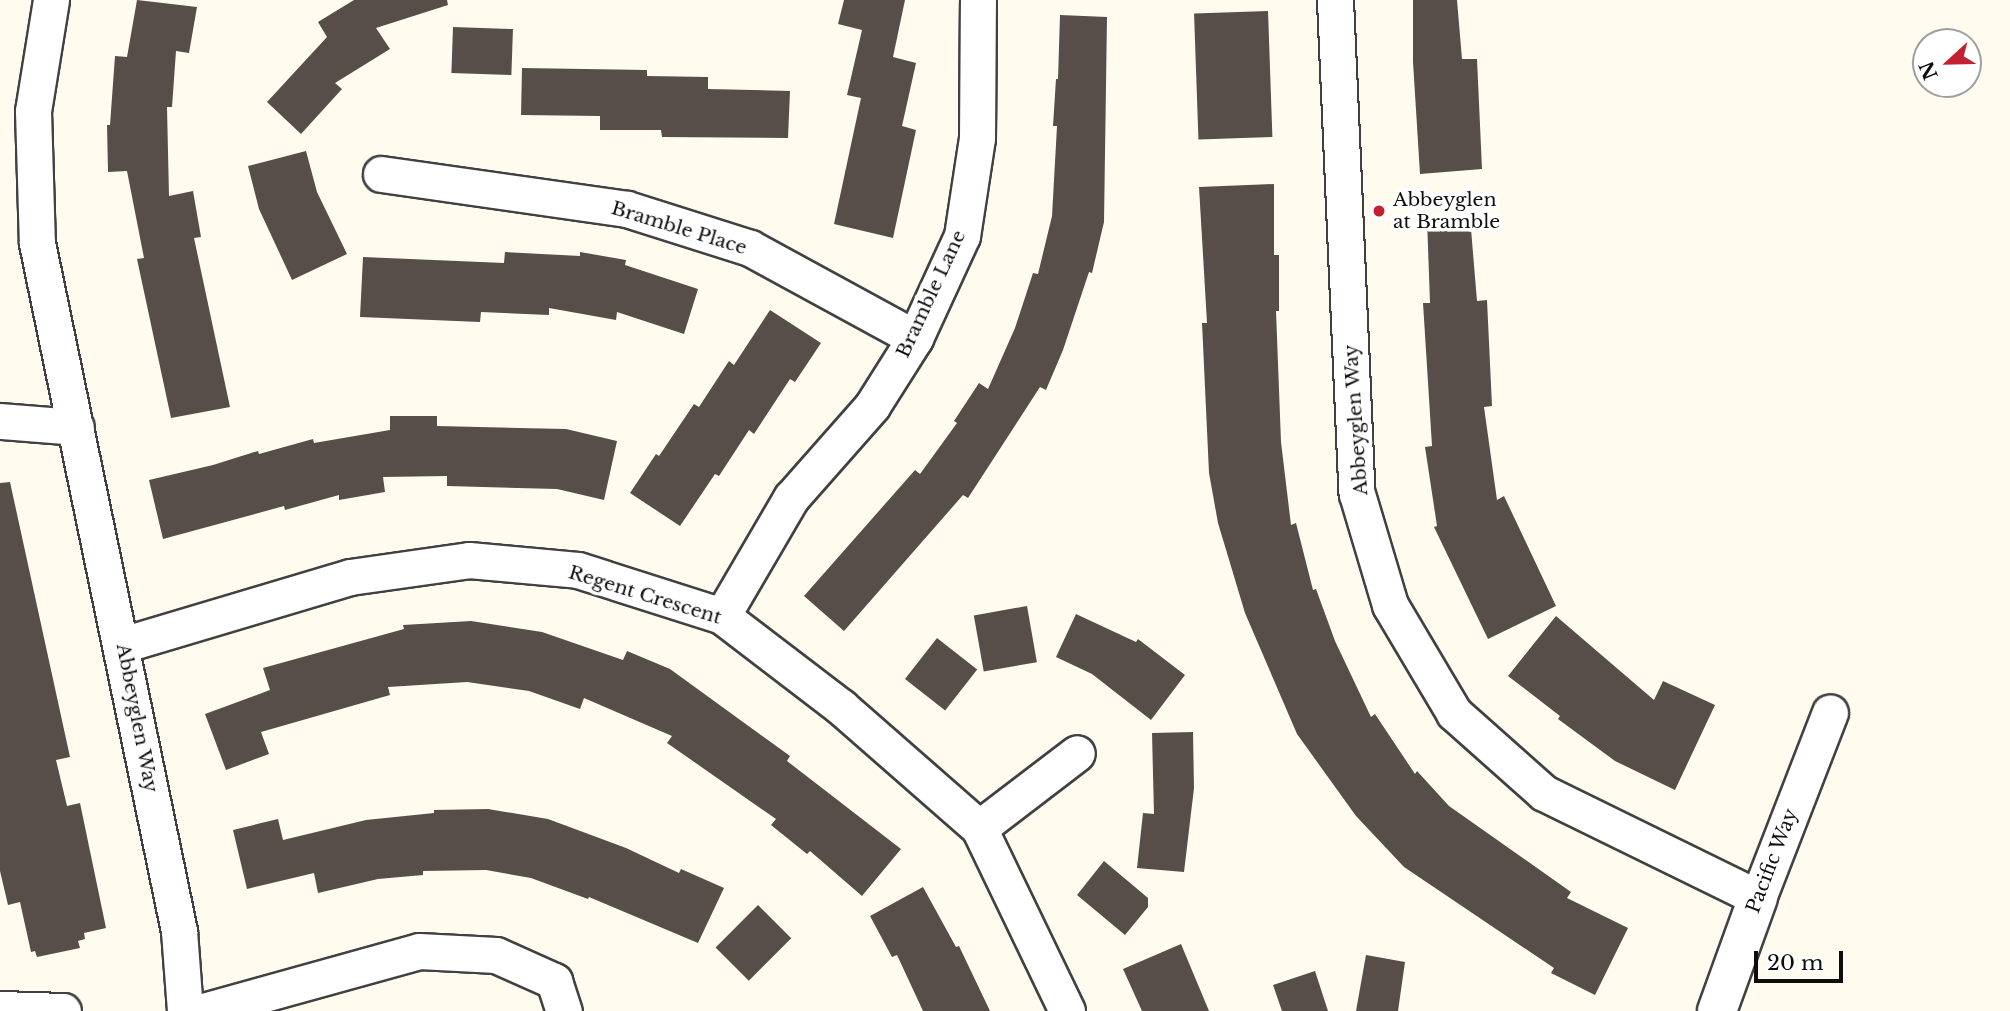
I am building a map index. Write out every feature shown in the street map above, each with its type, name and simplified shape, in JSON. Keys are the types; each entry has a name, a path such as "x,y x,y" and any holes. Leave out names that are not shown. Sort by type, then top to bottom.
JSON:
{"street":[{"name":"Abbeyglen Way","path":"51,0 33,111 37,243 179,931 185,1011"},
{"name":"Bramble Lane","path":"722,616 791,498 872,406 915,338 962,236 977,138 978,0"},
{"name":"Abbeyglen Way","path":"1335,0 1357,494 1390,605 1454,712 1545,793 1758,898"},
{"name":"Bramble Place","path":"381,174 626,209 750,247 915,338"},
{"path":"0,421 76,427"},
{"name":"Regent Crescent","path":"122,645 350,577 468,561 578,570 722,616 841,707 979,828 1067,1011"},
{"name":"Pacific Way","path":"1717,1011 1829,712"},
{"path":"979,828 1077,752"},
{"path":"203,1011 419,951 496,955 554,981 564,1011"},
{"path":"0,1009 63,1011"}],"building":[{"path":"137,0 197,7 189,53 176,51 172,107 167,107 169,196 193,191 201,237 194,238 230,407 171,418 137,259 144,258 127,171 108,172 107,125 110,125 115,56 127,57"},
{"path":"354,0 447,0 448,5 376,28 390,49 335,83 342,89 301,134 267,102 327,37 318,22"},
{"path":"844,0 905,0 893,57 916,63 902,126 916,130 893,238 834,224 861,98 847,95 862,30 838,24"},
{"path":"1413,0 1457,0 1462,59 1477,59 1482,169 1420,174 1413,62"},
{"path":"1268,11 1272,137 1198,140 1194,14"},
{"path":"1060,15 1107,17 1104,222 1092,273 1089,272 1063,350 1046,390 1040,387 968,498 963,495 844,631 804,596 915,470 920,474 957,423 954,421 979,383 988,389 1015,328 1033,273 1038,274 1052,216 1057,126 1053,126"},
{"path":"453,27 513,29 511,75 451,73"},
{"path":"522,68 647,70 647,76 708,77 708,89 790,91 788,138 662,137 661,130 600,130 600,116 521,115"},
{"path":"306,151 317,192 347,254 292,280 259,209 248,166"},
{"path":"1274,184 1274,255 1279,255 1279,311 1276,311 1281,442 1291,525 1296,523 1313,590 1316,589 1335,641 1371,717 1375,714 1415,774 1417,771 1449,806 1571,892 1567,898 1628,928 1595,995 1551,973 1554,968 1404,867 1356,816 1297,734 1245,613 1218,523 1209,473 1202,323 1207,323 1199,187"},
{"path":"1470,217 1477,301 1487,300 1492,406 1484,407 1497,500 1504,496 1556,606 1488,639 1434,527 1437,526 1425,447 1432,446 1423,303 1430,303 1427,219"},
{"path":"505,252 580,256 580,252 626,260 625,265 698,289 684,334 617,312 616,320 549,308 549,315 481,312 480,322 360,317 363,257 504,263"},
{"path":"770,310 821,343 795,382 790,379 754,434 749,430 719,476 715,474 680,526 630,493 694,404 699,407 729,361 734,365"},
{"path":"390,416 437,416 437,426 566,429 617,441 604,500 557,489 447,486 447,476 383,477 385,492 339,500 339,495 285,510 284,506 163,539 149,480 313,439 314,443 390,430"},
{"path":"10,482 70,757 56,760 67,806 80,803 106,928 84,933 85,939 78,941 80,948 37,957 35,951 31,952 20,902 8,905 0,871 0,483"},
{"path":"1027,606 1037,662 984,672 974,615"},
{"path":"1076,614 1136,642 1138,639 1185,675 1151,720 1092,674 1056,657"},
{"path":"1556,616 1654,700 1663,681 1715,705 1675,790 1615,761 1558,719 1560,716 1508,676"},
{"path":"471,621 542,632 623,660 627,651 670,669 790,756 787,761 901,849 862,896 810,851 807,854 771,825 776,819 667,743 672,736 584,698 580,709 529,691 467,682 388,687 390,695 261,732 269,754 226,770 205,714 270,690 263,668 404,629 403,625"},
{"path":"937,638 977,669 945,710 905,679"},
{"path":"1193,732 1194,788 1184,872 1137,868 1143,813 1154,814 1152,733"},
{"path":"488,809 548,819 626,848 679,873 681,869 724,888 698,943 589,897 588,899 531,878 486,870 423,871 423,875 378,879 318,893 314,873 247,889 233,830 278,819 283,840 366,820 434,813 434,810"},
{"path":"1104,861 1148,898 1148,907 1125,935 1077,895"},
{"path":"923,887 956,947 959,946 990,1011 923,1011 897,955 892,957 870,916"},
{"path":"758,905 791,938 749,981 716,947"},
{"path":"1181,944 1209,1011 1142,1011 1123,969"},
{"path":"1366,955 1405,962 1398,1011 1356,1011"},
{"path":"1315,971 1328,1011 1282,1011 1273,985"}],"place":[{"name":"Abbeyglen at Bramble","path":"1379,211"}]}
